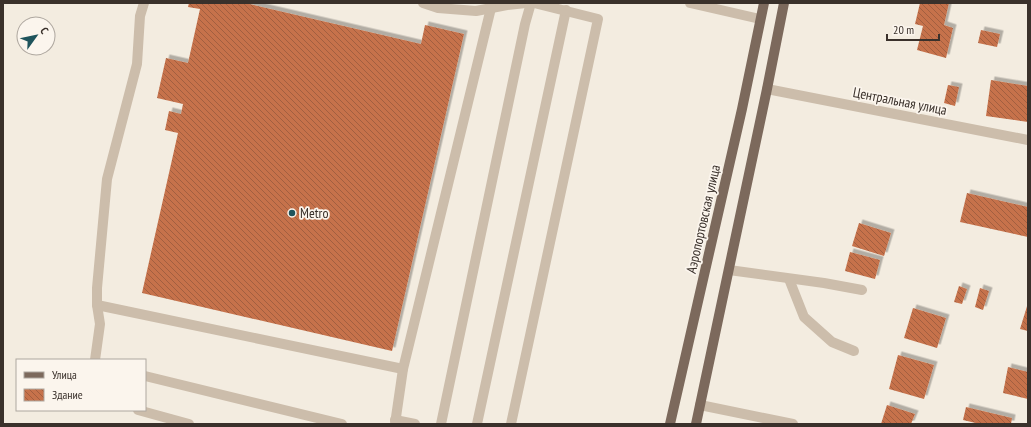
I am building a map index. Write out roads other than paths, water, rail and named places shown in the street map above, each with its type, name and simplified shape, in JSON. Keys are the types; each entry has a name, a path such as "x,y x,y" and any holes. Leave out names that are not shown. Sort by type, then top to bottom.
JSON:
{"main road":[{"name":"Аэропортовская улица","path":"670,424 742,109 764,3"},
{"path":"696,424 768,89 784,3"}],"street":[{"path":"95,359 100,324 97,305 97,288 107,179 137,64 140,16 144,3"},
{"path":"423,3 438,8 476,11 507,4 526,3"},
{"path":"441,424 523,32 532,3 566,10 598,19 512,424"},
{"path":"690,3 760,19"},
{"path":"415,424 395,422 403,369 491,8"},
{"path":"477,424 566,10"},
{"name":"Центральная улица","path":"768,89 1028,140"},
{"path":"728,270 824,283 862,290"},
{"path":"789,279 804,317 832,342 854,351"},
{"path":"97,305 403,369"},
{"path":"146,376 342,424"},
{"path":"700,405 793,424"},
{"path":"142,411 189,424"}],"place":[{"name":"Metro","path":"292,213"}]}
